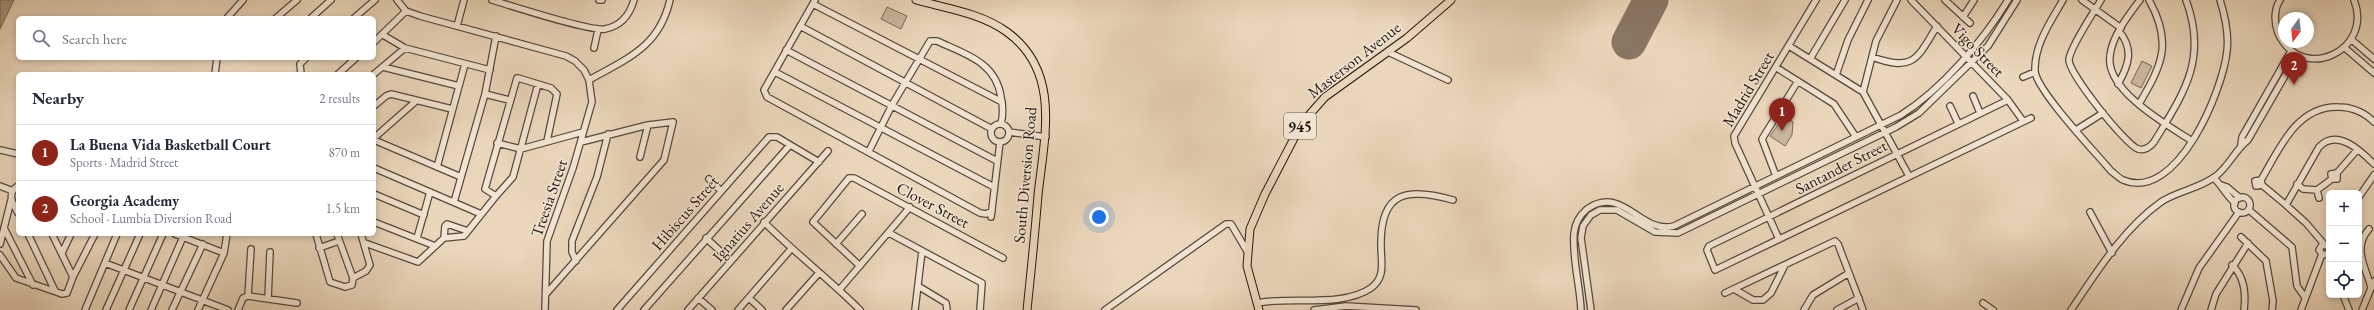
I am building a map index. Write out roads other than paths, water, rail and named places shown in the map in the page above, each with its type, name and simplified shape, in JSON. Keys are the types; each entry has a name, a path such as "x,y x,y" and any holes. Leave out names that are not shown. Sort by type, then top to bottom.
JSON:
{"main road":[{"name":"South Diversion Road","path":"916,0 988,22 1008,33 1025,50 1037,71 1044,92 1046,137 1027,310"},
{"name":"Masterson Avenue","path":"1258,307 1250,283 1247,251 1250,230 1302,123 1325,97 1388,52 1451,0"}],"street":[{"path":"229,16 243,0"},
{"path":"278,16 297,0"},
{"path":"313,16 332,0"},
{"path":"356,16 375,0"},
{"path":"397,0 406,11 566,56 575,61 589,80 634,55 648,44 664,21 670,0"},
{"path":"457,26 464,0"},
{"path":"492,0 598,30 617,25 631,9 634,0"},
{"name":"Madrid Street","path":"1779,239 1735,144 1734,136 1816,0"},
{"path":"1810,59 1845,0"},
{"path":"1836,75 1848,40 1868,0"},
{"path":"1863,92 1880,31 1897,0"},
{"name":"Vigo Street","path":"1911,0 2008,100 2023,121"},
{"path":"1946,0 1970,23"},
{"path":"1964,17 1974,0"},
{"path":"1581,310 1574,240 1577,223 1585,211 1604,202 1617,203 1651,224 1668,228 1901,116 1926,97 1981,40 2008,0"},
{"path":"1591,310 1581,238 1583,226 1591,214 1600,210 1617,210 1649,230 1662,234 1678,233 1886,132 1919,113 1988,46 2017,0"},
{"path":"2063,0 2040,42 2035,72 2049,98 2111,171 2123,180 2138,182 2161,176 2183,155 2212,102 2224,68 2227,50 2227,29 2220,0"},
{"path":"2082,0 2096,9 2120,30 2127,42 2129,56 2125,72 2118,84"},
{"path":"2101,0 2073,49 2069,58 2070,66 2076,78 2103,113 2133,146 2142,150 2148,148 2154,142 2165,124 2186,85 2194,61 2195,34 2193,18 2186,0"},
{"path":"2140,0 2120,30 2111,48 2110,64 2118,84 2139,104 2165,124 2192,140"},
{"path":"2139,104 2155,76 2163,56 2161,25 2149,0"},
{"path":"2277,1 2275,17 2276,29 2282,41 2297,55 2311,59 2324,59 2335,55 2345,48 2352,40 2358,24 2358,12 2354,0"},
{"path":"1000,142 992,214 980,213 869,151 767,97 764,90 814,2 1002,102"},
{"path":"376,40 406,11"},
{"path":"800,26 992,129"},
{"path":"1872,56 1890,63 1904,63 1913,60 1937,26"},
{"path":"594,48 598,30"},
{"path":"382,35 405,48 490,70"},
{"path":"454,202 485,94 496,36"},
{"path":"869,151 892,105 927,43 932,40 977,60 990,70 1000,87 1002,102 1001,124"},
{"path":"2352,40 2374,59"},
{"path":"1789,46 1863,92 1909,176"},
{"path":"376,72 405,48"},
{"path":"2345,48 2374,73"},
{"path":"786,50 997,160"},
{"path":"2241,145 2242,137 2291,51"},
{"path":"1388,52 1448,80"},
{"path":"2071,310 2112,253 2140,220 2160,203 2214,178 2228,164 2241,145 2248,140 2297,55"},
{"path":"215,72 217,60"},
{"path":"301,72 300,64 304,60"},
{"path":"340,72 354,60"},
{"path":"437,167 465,64"},
{"path":"383,67 459,86"},
{"path":"1776,68 1834,104 1856,137"},
{"path":"775,72 994,187"},
{"path":"2022,77 2035,72"},
{"path":"496,196 485,188 509,100 517,78 551,88 556,94 547,141"},
{"name":"Treesia Street","path":"545,310 547,241 581,142 592,102 589,80"},
{"path":"1776,176 1762,139 1798,81"},
{"path":"364,243 418,262 422,260 434,246 444,238 462,237 468,232 481,214 511,180 521,149 538,84"},
{"path":"376,104 391,94 452,109"},
{"path":"485,94 509,100"},
{"path":"1973,96 1980,113"},
{"name":"Santander Street","path":"1779,239 1715,270 1708,252 1708,247 1897,153 2008,100"},
{"path":"376,137 416,101"},
{"path":"1950,106 1958,124"},
{"path":"2326,243 2261,183 2292,130 2301,119 2312,112 2327,107 2350,108 2367,115 2374,122"},
{"path":"2076,130 2103,113"},
{"path":"1779,239 2031,118"},
{"path":"546,294 664,160 673,122 608,134 581,142"},
{"path":"992,129 1001,124"},
{"path":"1000,142 1006,139 1009,132 1007,127 1001,124"},
{"path":"640,157 648,126"},
{"path":"992,129 992,136 1000,142"},
{"path":"497,143 521,149 583,132"},
{"path":"1009,132 1046,137"},
{"path":"576,261 572,252 572,241 597,178 608,134"},
{"name":"Hibiscus Street","path":"617,310 770,137 790,145"},
{"path":"376,140 461,177"},
{"path":"2286,205 2323,142 2340,140 2357,150 2374,164"},
{"path":"644,310 706,238 790,145 819,162"},
{"path":"0,150 16,154"},
{"path":"2297,184 2303,189 2317,190 2332,179 2331,174 2337,173 2357,150"},
{"name":"Ignatius Avenue","path":"688,310 828,151"},
{"path":"376,169 481,214"},
{"path":"2362,194 2374,176"},
{"name":"Clover Street","path":"836,244 813,222 849,178 854,178 1003,258"},
{"path":"2214,178 2221,185 2227,187 2237,201"},
{"path":"709,179 721,191"},
{"path":"0,186 13,190"},
{"path":"0,244 13,190 16,188"},
{"path":"2317,190 2319,198"},
{"path":"417,238 430,192"},
{"path":"1258,307 1274,300 1342,298 1359,295 1377,283 1380,277 1381,236 1391,202 1401,196 1418,193 1453,200"},
{"path":"376,195 424,216"},
{"path":"11,200 16,209"},
{"path":"2237,201 2249,201 2249,210 2292,247 2297,286 2304,296"},
{"path":"2237,201 2235,208 2238,212"},
{"path":"840,289 910,208"},
{"path":"2238,212 2244,213 2249,210"},
{"path":"2090,212 2112,253"},
{"path":"2181,310 2199,268 2238,212"},
{"path":"860,266 836,244 862,214"},
{"path":"1699,214 1703,222"},
{"path":"764,222 818,274 840,289 860,310"},
{"path":"376,223 434,246"},
{"path":"444,238 445,226 447,224 468,232"},
{"path":"1105,310 1226,224 1231,224 1247,251"},
{"path":"4,228 34,285"},
{"path":"2362,310 2373,284 2363,265 2361,248 2364,234 2369,229"},
{"path":"889,233 982,283 980,310"},
{"path":"29,236 55,291"},
{"path":"53,236 73,277"},
{"path":"62,253 70,236"},
{"path":"0,255 12,276 62,294 67,293 73,277 94,236"},
{"path":"85,310 116,236"},
{"path":"106,310 139,236"},
{"path":"129,310 162,236"},
{"path":"198,310 224,253 227,236"},
{"path":"316,236 330,282 348,287 353,284 353,278 338,236"},
{"path":"353,278 366,271 370,265 362,236"},
{"path":"151,310 183,237 224,253"},
{"path":"2241,237 2266,262 2273,301 2272,310"},
{"path":"706,238 731,261"},
{"path":"319,248 339,241"},
{"path":"1725,293 1835,241 1863,310"},
{"path":"2211,310 2216,294 2232,265 2248,243"},
{"path":"172,310 203,244"},
{"path":"2326,245 2319,249 2326,253"},
{"path":"248,296 251,249"},
{"path":"738,310 791,249"},
{"path":"915,310 922,251"},
{"path":"268,299 270,252"},
{"path":"2301,310 2304,296 2326,256"},
{"path":"104,263 123,272 182,291 228,310"},
{"path":"1734,289 1753,300 1763,300 1771,293 1785,265"},
{"path":"2232,265 2242,277 2245,299 2244,310"},
{"path":"1804,310 1813,295 1849,273"},
{"path":"786,310 818,274"},
{"path":"918,286 946,303 948,310"},
{"path":"238,310 243,298 248,296 297,303"},
{"path":"698,298 712,310"},
{"path":"749,298 762,310"},
{"path":"1837,310 1859,298"},
{"path":"2345,298 2349,310"},
{"path":"1983,303 1993,310"},
{"path":"1314,310 1346,306 1416,310"}],"place":[{"name":"Georgia Academy","path":"2294,85"},
{"name":"La Buena Vida Basketball Court","path":"1782,131"}]}
